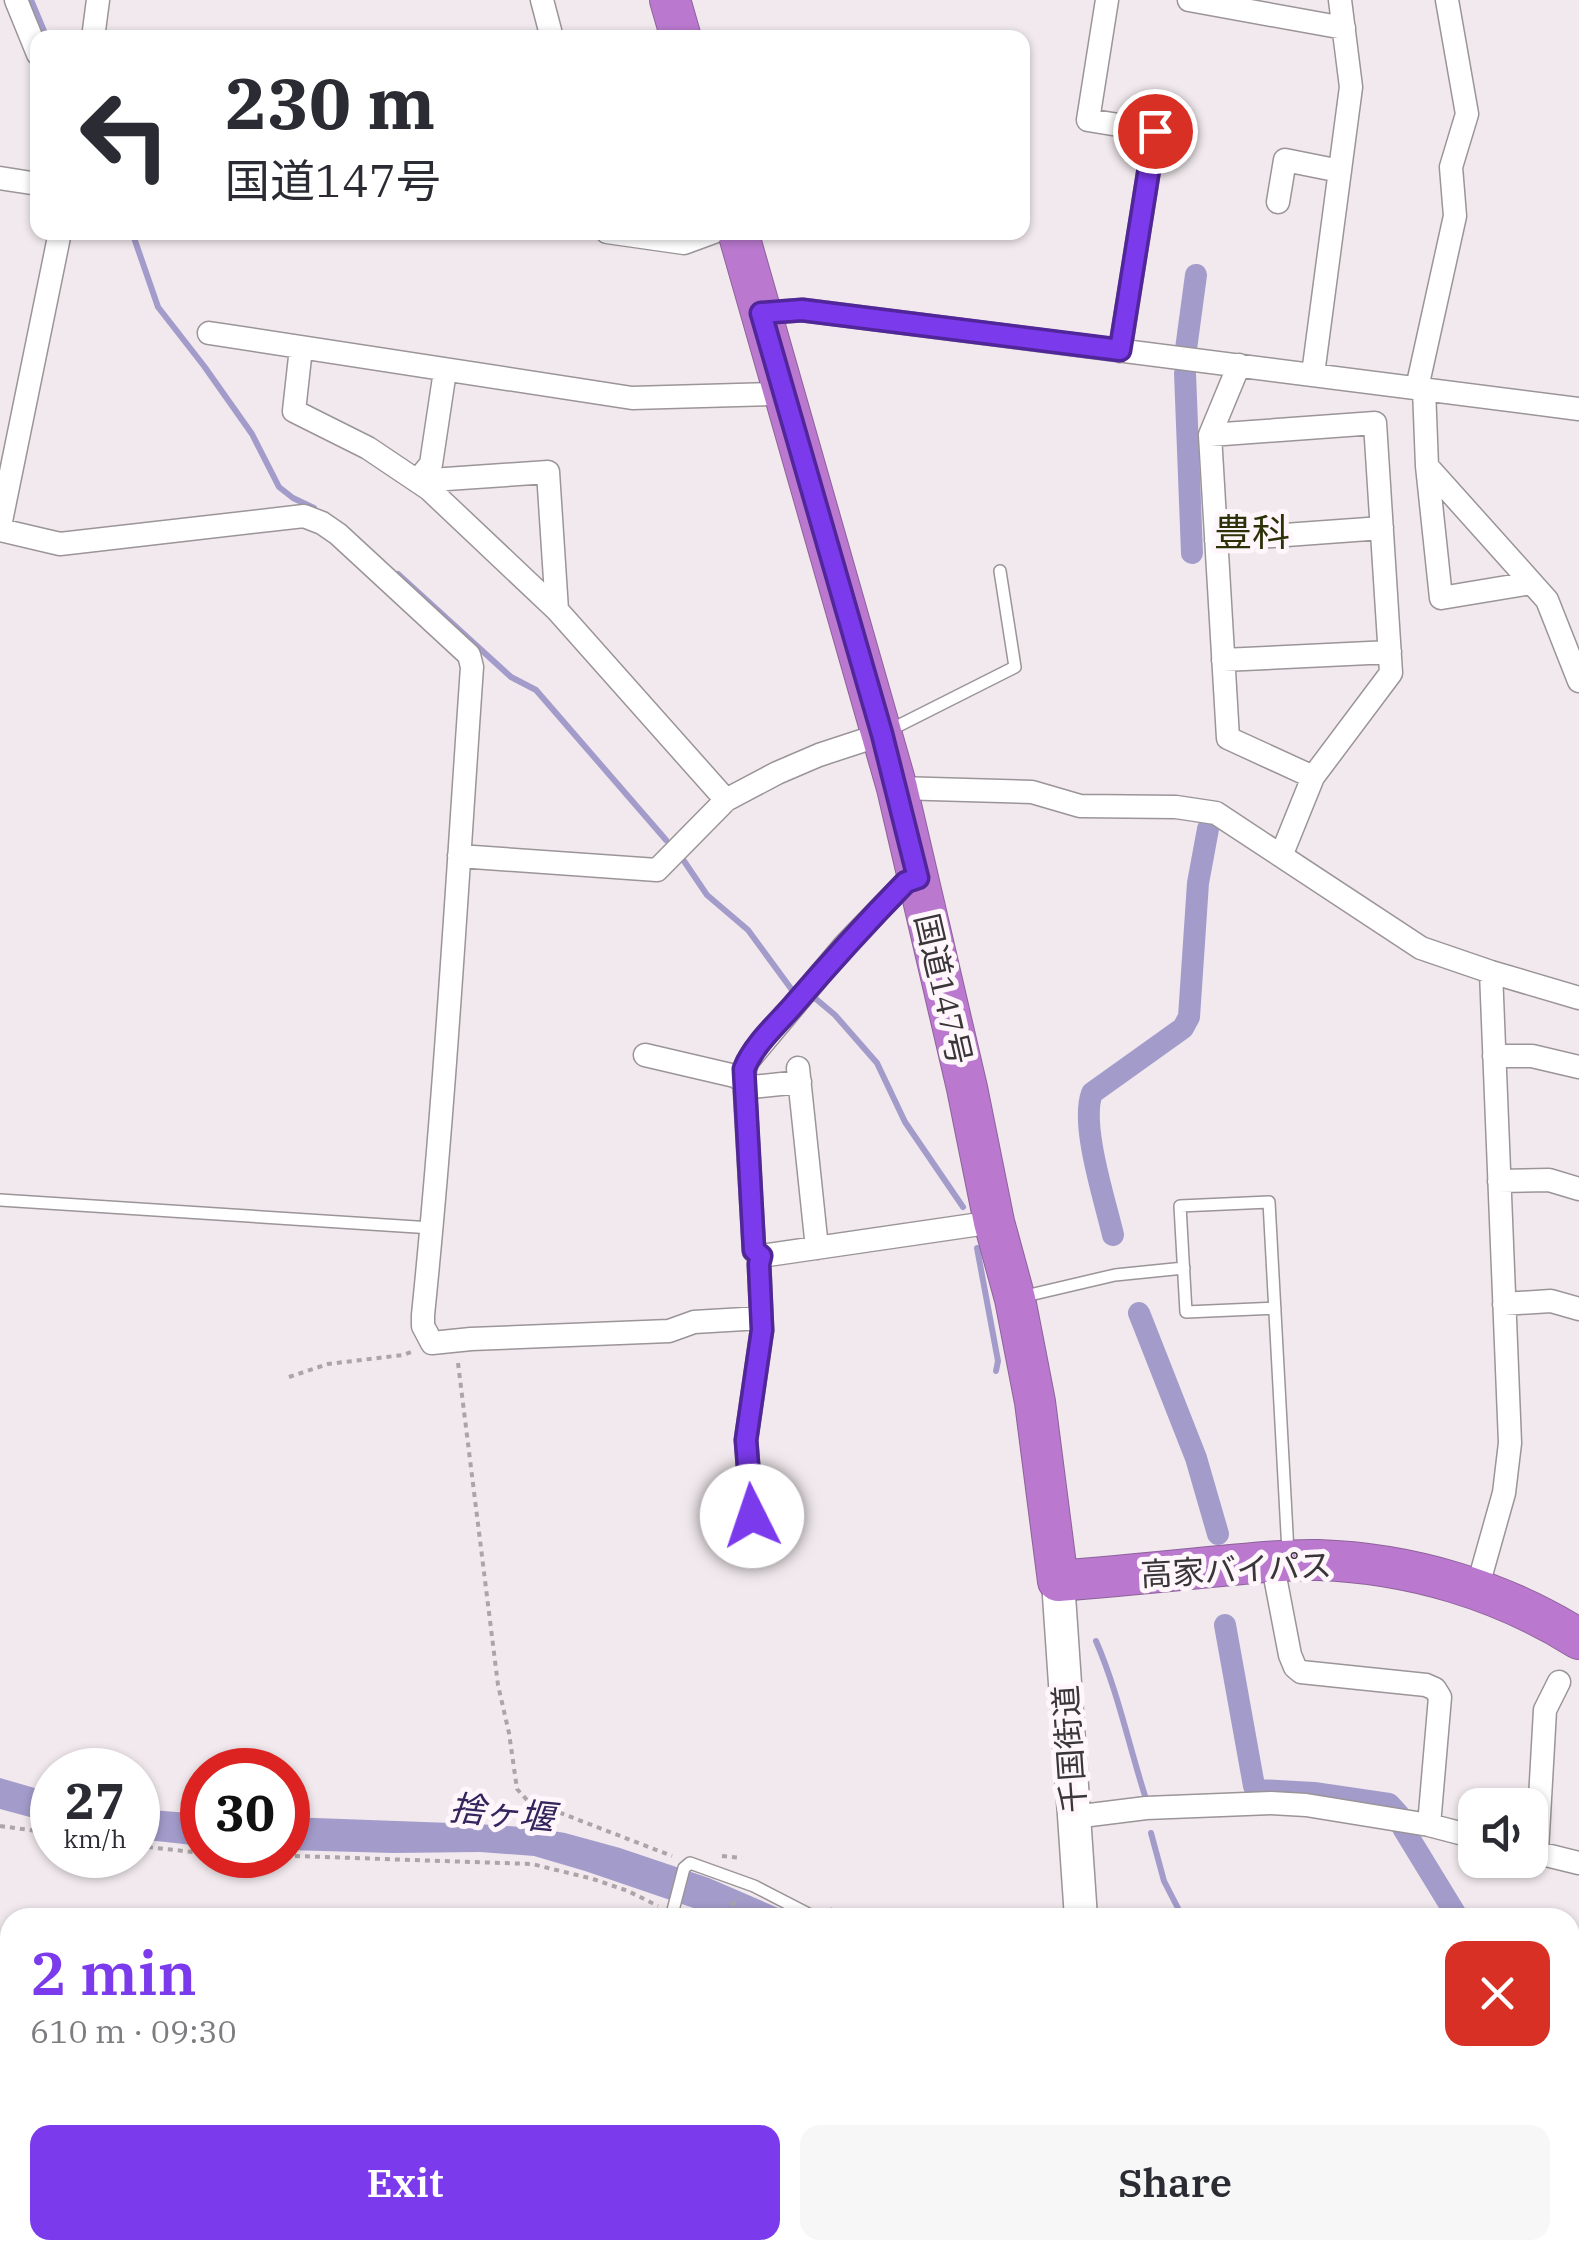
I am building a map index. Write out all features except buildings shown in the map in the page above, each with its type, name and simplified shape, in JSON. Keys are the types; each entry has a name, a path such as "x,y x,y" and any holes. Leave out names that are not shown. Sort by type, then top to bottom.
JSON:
{"highway":[{"path":"670,0 679,30"},
{"name":"国道147号","path":"740,240 897,788 1035,1402 1058,1581"},
{"name":"高家バイパス","path":"1058,1581 1280,1561 1351,1562 1422,1573 1477,1589 1579,1638"}],"main road":[{"name":"千国街道","path":"1058,1581 1079,1908"}],"street":[{"path":"16,0 30,34"},
{"path":"94,30 98,0"},
{"path":"542,0 550,30"},
{"path":"1107,0 1088,120 1155,131 1120,350"},
{"path":"1189,0 1344,28"},
{"path":"1313,374 1352,86 1340,0"},
{"path":"1446,0 1468,114 1451,166 1455,216 1421,388 1441,598 1531,583"},
{"path":"1278,202 1285,160 1340,170"},
{"path":"0,178 30,183"},
{"path":"58,240 1,518 60,544 295,516 312,518 330,528 468,655 472,667 423,1315 432,1342 669,1331 694,1322 761,1318"},
{"path":"663,240 684,243 692,240"},
{"path":"761,313 802,310 1579,409"},
{"path":"209,333 632,398 771,394 784,388"},
{"path":"301,348 294,410 368,448 429,489 557,610 726,800"},
{"path":"1239,366 1210,435 1228,738 1313,777"},
{"path":"416,481 431,464 445,371"},
{"path":"1210,435 1375,424 1391,673 1313,777 1280,856"},
{"path":"1428,466 1547,600 1579,681"},
{"path":"416,481 548,472 557,610"},
{"path":"1216,540 1382,528"},
{"path":"1223,660 1390,652"},
{"path":"459,856 657,870 726,800 776,773 882,734"},
{"path":"897,788 1032,792 1080,806 1198,809 1216,813 1421,948 1579,998"},
{"path":"918,878 906,882 856,934 747,1062 744,1075 754,1250 761,1256 994,1222"},
{"path":"1477,1589 1504,1493 1510,1443 1491,972"},
{"path":"645,1055 735,1076 752,1087 799,1075 817,1248"},
{"path":"1494,1056 1532,1056 1579,1066"},
{"path":"1500,1181 1549,1180 1579,1189"},
{"path":"752,1516 746,1440 760,1346 761,1256"},
{"path":"1504,1304 1552,1301 1579,1309"},
{"path":"1280,1561 1290,1655 1301,1672 1426,1685 1440,1697 1429,1825"},
{"path":"1538,1788 1544,1710 1559,1682"},
{"path":"1074,1817 1146,1808 1271,1803 1306,1805 1458,1833"},
{"path":"1548,1855 1579,1863"}],"lane":[{"path":"882,734 1014,667 1000,570"},
{"path":"0,1200 432,1228"},
{"path":"1275,1308 1186,1312 1180,1206 1269,1202 1275,1308 1280,1561"},
{"path":"1014,1299 1115,1275 1184,1268"},
{"path":"671,1908 687,1865 754,1886 797,1908"}],"path":[{"path":"456,1341 498,1685 517,1789 527,1800 687,1865"},
{"path":"289,1377 328,1364 403,1355 432,1342"},
{"path":"0,1826 30,1830"},
{"path":"310,1857 532,1864 593,1879 661,1908"},
{"path":"728,1908 748,1892"}],"shaded area":[{"path":"0,1778 30,1787 30,1817 0,1809"},
{"path":"160,1811 180,1812 180,1844 160,1841"},
{"path":"310,1818 478,1824 565,1833 709,1878 778,1908 694,1908 534,1856 310,1851"}],"waterway":[{"path":"31,0 44,30"},
{"path":"135,240 158,307 252,434 279,487 314,508"},
{"path":"1186,349 1196,275"},
{"path":"1185,373 1192,553"},
{"path":"398,574 511,677 536,690 666,840"},
{"path":"1113,1235 1091,1143 1092,1093 1183,1028 1189,1017 1198,883 1208,829"},
{"path":"684,861 707,895 748,930 795,994"},
{"path":"809,997 835,1015 877,1063 905,1122 963,1207"},
{"path":"977,1248 998,1361 996,1371"},
{"path":"1139,1313 1196,1458 1218,1534"},
{"path":"1225,1625 1254,1786 1259,1790 1389,1804 1399,1815"},
{"path":"1096,1641 1146,1799"},
{"path":"1403,1828 1452,1908"},
{"path":"1151,1833 1164,1881 1178,1908"}],"district":[{"name":"豊科","path":"1252,531"}],"route":[{"path":"752,1516 746,1440 762,1330 761,1256 754,1250 744,1069 770,1031 844,946 906,882 918,878 882,734 761,313 802,310 1120,350 1155,131"}],"water label":[{"name":"捨ヶ堰","path":"502,1812"}]}
